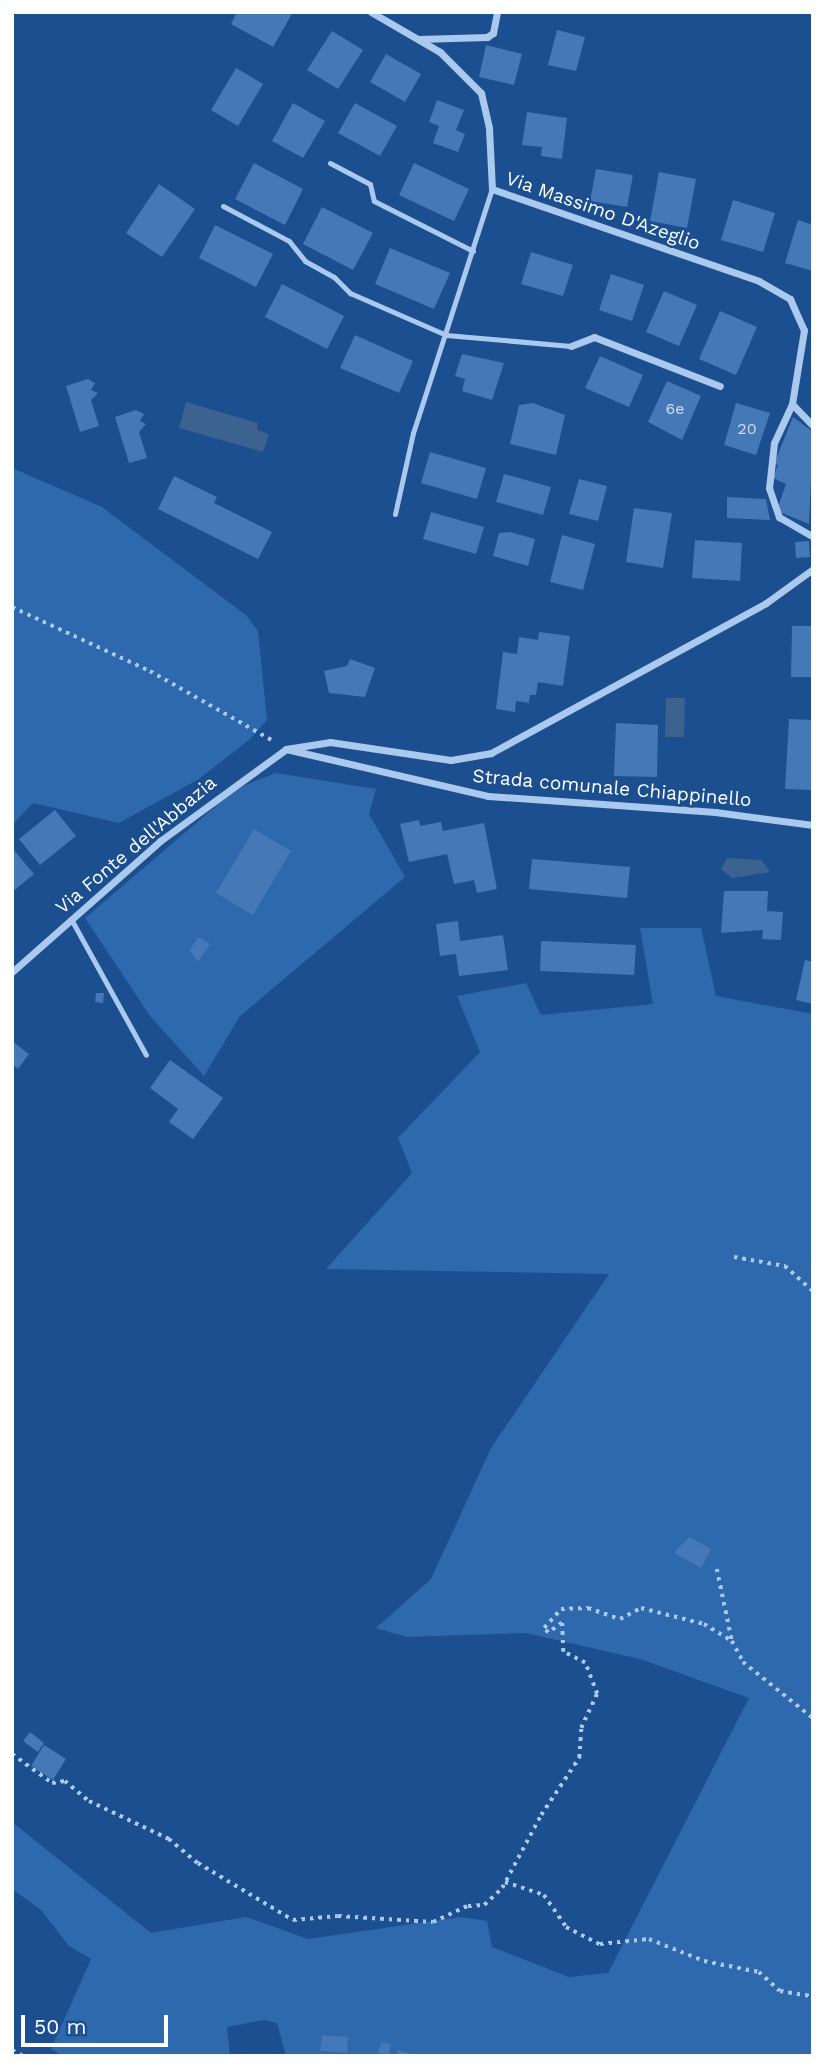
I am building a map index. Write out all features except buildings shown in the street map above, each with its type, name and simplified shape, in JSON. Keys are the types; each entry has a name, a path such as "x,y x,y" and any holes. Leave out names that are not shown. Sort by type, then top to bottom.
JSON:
{"street":[{"name":"Via Massimo D'Azeglio","path":"371,12 419,39 456,65 481,93 489,128 492,189 759,281 785,295 804,323 792,404 774,443 769,488 779,517 813,537"},
{"path":"419,39 487,37 493,33 496,12"},
{"path":"571,346 594,337 720,386"},
{"path":"792,404 813,426"},
{"path":"286,749 330,742 452,760 491,753 766,603 813,569"},
{"name":"Strada comunale Chiappinello","path":"286,749 488,796 715,812 813,825"},
{"name":"Via Fonte dell'Abbazia","path":"12,972 181,823 286,749"}],"lane":[{"path":"330,163 369,184 374,201 473,251"},
{"path":"395,513 413,433 492,189"},
{"path":"223,206 289,241 304,261 334,277 350,293 446,335 571,346"},
{"path":"71,919 146,1055"}],"path":[{"path":"12,607 150,671 286,749"},
{"path":"734,1257 785,1266 813,1291"},
{"path":"717,1569 732,1642 743,1662 813,1718"},
{"path":"14,1756 52,1783 65,1781 89,1801 169,1839 198,1864 293,1920 338,1916 433,1922 468,1906 484,1905 505,1882 541,1815 579,1758 582,1728 597,1694 585,1663 563,1652 562,1623 548,1633 544,1628 561,1609 588,1608 620,1619 641,1608 704,1624 732,1642"},
{"path":"505,1882 544,1895 566,1927 600,1944 649,1939 704,1961 759,1972 780,1991 813,1996"},
{"path":"12,2050 23,2056"}],"shaded area":[{"path":"186,402 258,423 257,430 269,434 263,452 179,428"},
{"path":"12,468 102,507 246,615 258,631 267,720 250,739 199,779 119,823 33,803 12,825"},
{"path":"666,698 685,698 684,737 665,737"},
{"path":"276,773 376,789 369,814 405,877 240,1016 204,1076 150,1016 85,918 222,801 245,785"},
{"path":"727,858 761,860 770,872 732,878 721,869"},
{"path":"640,928 701,928 716,996 813,1014 813,2056 286,2056 277,2023 264,2020 227,2027 230,2056 63,2056 51,2049 91,1959 69,1946 41,1910 12,1889 12,1822 151,1933 246,1917 308,1939 460,1917 487,1921 492,1947 569,1977 608,1973 749,1698 640,1659 526,1633 407,1637 376,1628 431,1579 491,1448 609,1274 326,1269 412,1173 398,1138 480,1052 457,996 526,983 541,1015 653,1004"}]}
